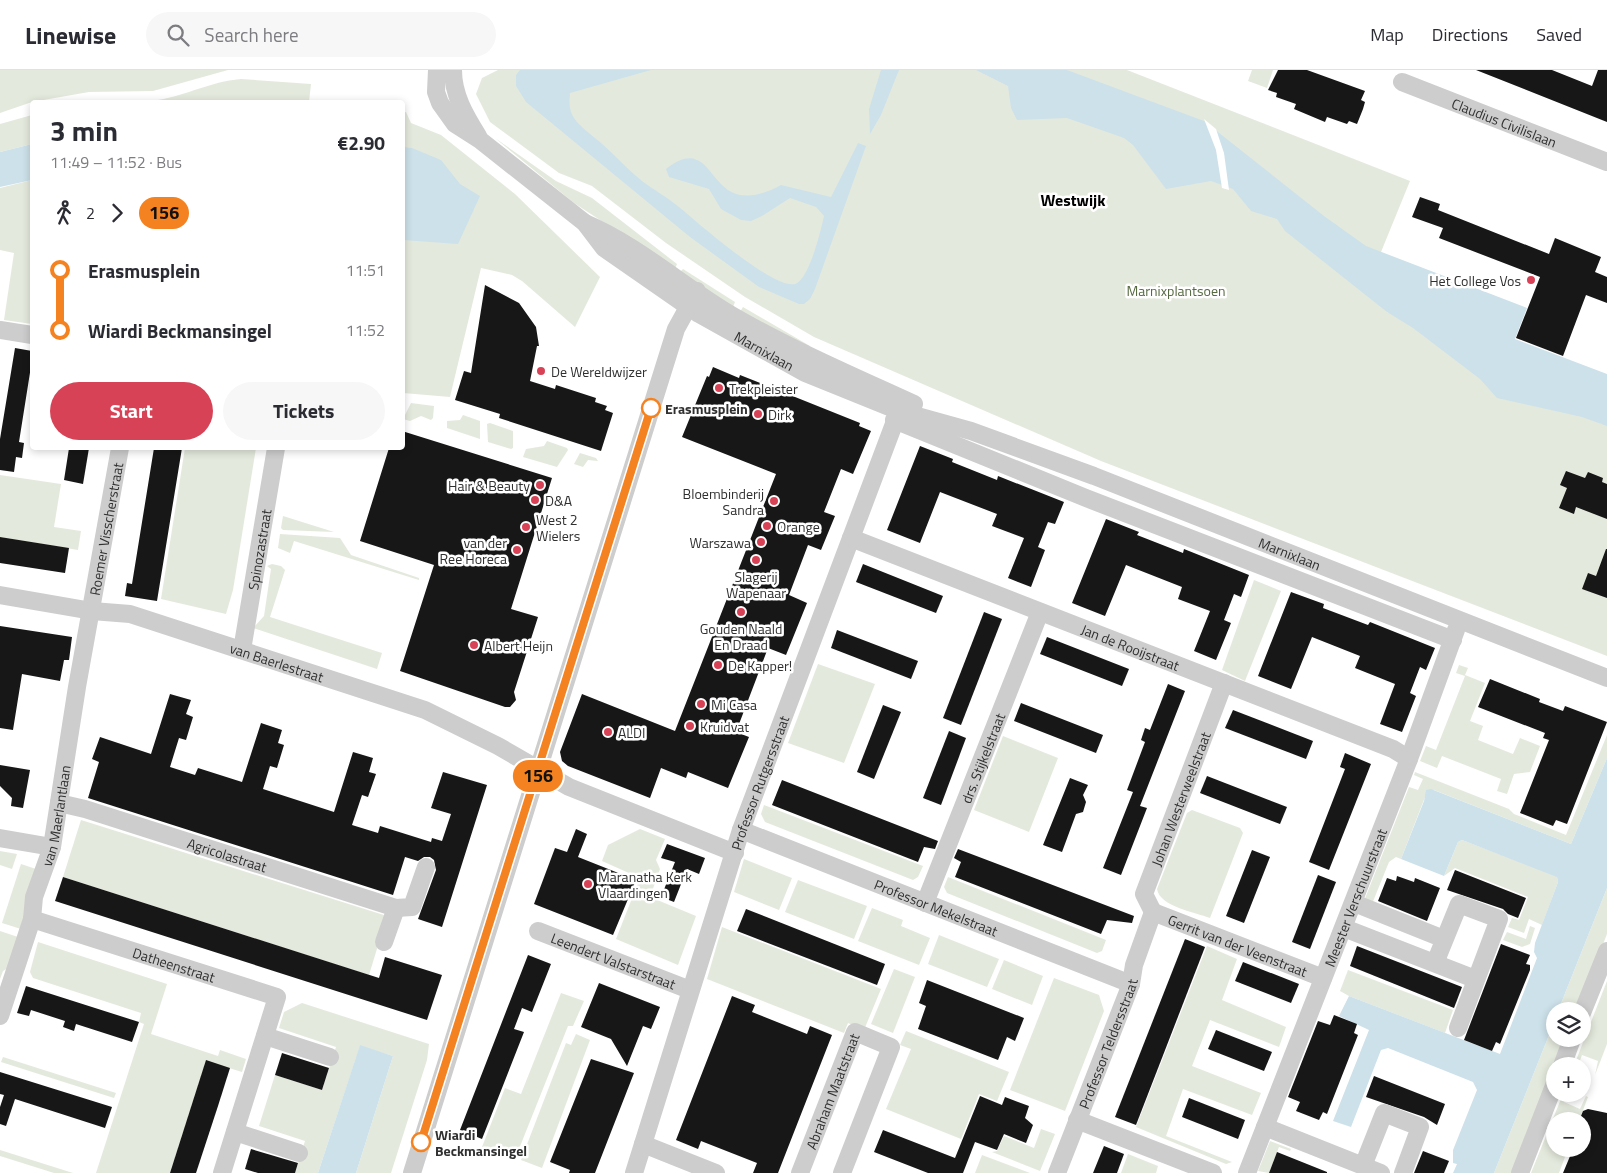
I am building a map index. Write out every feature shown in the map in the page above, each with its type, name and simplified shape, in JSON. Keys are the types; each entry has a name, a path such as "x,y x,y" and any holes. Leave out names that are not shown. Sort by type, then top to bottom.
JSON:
{"street":[{"path":"437,70 436,92 454,88"},
{"name":"Marnixlaan","path":"453,70 454,88 460,105 480,140"},
{"name":"Claudius Civilislaan","path":"1402,82 1607,162"},
{"name":"Marnixlaan","path":"436,92 445,114 455,124 480,140 585,223 614,235 692,299 732,315 899,410 1086,498 1453,640"},
{"path":"412,1173 676,329 692,299"},
{"path":"0,330 30,335"},
{"name":"Marnixlaan","path":"899,410 971,431 1094,476 1607,678"},
{"name":"Professor Rutgersstraat","path":"634,1173 741,830 899,410"},
{"name":"Roemer Visscherstraat","path":"92,610 120,450"},
{"name":"Spinozastraat","path":"242,650 276,450"},
{"name":"Jan de Rooijstraat","path":"851,538 1393,749 1409,759"},
{"name":"van Baerlestraat","path":"0,595 92,610 130,614 425,710 498,746 539,772"},
{"name":"van Maerlantlaan","path":"0,1016 32,919 34,897 52,847 92,610"},
{"name":"drs. Stijkelstraat","path":"925,903 1040,612"},
{"name":"Meester Verschuurstraat","path":"1247,1173 1354,903 1459,620"},
{"name":"Johan Westerweelstraat","path":"1153,912 1144,894 1224,683"},
{"path":"539,772 569,787 735,853"},
{"name":"Agricolastraat","path":"59,803 85,809 396,908"},
{"name":"Professor Mekelstraat","path":"741,830 1131,984"},
{"path":"0,838 52,847"},
{"path":"384,942 396,908 412,907 426,867"},
{"path":"1354,903 1444,939"},
{"path":"1435,963 1459,904 1499,920 1458,1028"},
{"name":"Gerrit van der Veenstraat","path":"1153,912 1323,978"},
{"name":"Professor Teldersstraat","path":"1057,1173 1131,984 1134,965 1153,912"},
{"name":"Datheenstraat","path":"32,919 277,997 222,1173"},
{"path":"1344,928 1475,979"},
{"name":"Leendert Valstarstraat","path":"538,931 690,990"},
{"path":"1586,1002 1607,951"},
{"name":"Abraham Maatstraat","path":"800,1173 855,1032 892,1048 842,1173"},
{"path":"265,1036 330,1057"},
{"path":"1520,1173 1548,1102"},
{"path":"1363,1166 1384,1113 1420,1127 1403,1173"},
{"path":"1077,1120 1213,1173"},
{"path":"1265,1127 1380,1173"},
{"path":"235,1132 299,1152"},
{"path":"643,1144 716,1173"}],"green space":[{"path":"0,70 228,70 153,91 89,92 43,100 30,100 30,103 0,113"},
{"name":"Marnixplantsoen","path":"498,70 1127,70 1410,181 1381,252 1387,312 1607,410 1607,656 1101,461 814,337 745,297 666,243 592,186 559,173 490,122 476,94 482,78"},
{"path":"1252,70 1273,70 1267,88 1248,81"},
{"path":"241,79 311,84 309,100 158,100 219,83"},
{"path":"405,112 411,123 441,135 515,194 600,277 575,327 522,281 512,275 481,268 450,397 405,393"},
{"path":"30,116 30,144 0,152 0,124"},
{"path":"495,138 556,181 592,198 677,264 675,269 574,203"},
{"path":"30,180 30,324 4,320 14,253 0,250 0,188"},
{"path":"683,269 735,302 733,307 680,272"},
{"path":"743,307 810,346 808,351 740,312"},
{"path":"411,403 434,406 433,418 431,420 421,416 410,421 405,420 405,415"},
{"path":"463,415 480,421 480,439 447,428 447,421 460,420"},
{"path":"490,423 513,431 513,448 488,442 487,424"},
{"path":"547,441 568,450 557,467 523,457 526,449 544,446"},
{"path":"185,450 256,450 233,590 226,614 161,599"},
{"path":"580,453 596,458 598,461 588,460 583,467 574,464"},
{"path":"0,475 61,484 54,527 81,531 78,550 0,537"},
{"path":"283,516 334,532 283,530 281,528"},
{"path":"280,534 340,538 351,555 419,578 419,580 294,541 290,553 278,548"},
{"path":"272,564 281,566 285,570 270,617 382,653 377,669 253,628 264,616 271,569 267,566"},
{"path":"1254,580 1281,591 1245,681 1222,670"},
{"path":"818,664 875,684 844,763 788,743"},
{"path":"1459,665 1468,668 1465,675 1485,683 1470,721 1483,726 1478,740 1513,754 1520,738 1540,746 1530,772 1514,774 1507,794 1497,791 1501,779 1442,756 1437,768 1420,761 1426,746 1436,750 1465,676 1456,673"},
{"path":"1607,735 1607,758 1571,844 1434,790 1427,792 1401,859 1396,857 1389,862 1372,904 1364,901 1409,787 1418,790 1423,779 1414,775 1415,772 1509,809 1514,814 1566,835"},
{"path":"1003,736 1058,758 1029,832 974,810"},
{"path":"764,805 923,866 918,877 913,880 765,822 761,814"},
{"path":"1192,810 1240,828 1243,833 1210,918 1171,905 1164,900 1157,889 1187,813"},
{"path":"81,820 387,916 369,975 63,877"},
{"path":"640,829 665,839 656,860 660,869 650,897 696,916 678,965 616,939 640,878 602,861 608,845"},
{"path":"1462,840 1557,876 1558,882 1542,925 1529,919 1524,933 1508,927 1512,918 1519,920 1528,897 1455,868 1444,876 1458,842"},
{"path":"0,851 17,854 12,869 0,865"},
{"path":"744,859 792,878 779,910 734,892"},
{"path":"21,864 36,869 21,929 2,923"},
{"path":"948,877 1106,940 1102,951 1097,953 947,893 944,887"},
{"path":"798,880 867,906 854,939 785,912"},
{"path":"1607,888 1607,934 1581,1002 1562,1002"},
{"path":"872,908 903,920 901,926 930,938 919,965 858,941"},
{"path":"1530,926 1535,928 1530,944 1522,947 1503,940 1507,932 1526,939"},
{"path":"722,927 881,989 864,1030 848,1023 844,1033 707,979"},
{"path":"0,931 18,937 8,968 3,971 0,979"},
{"path":"939,935 999,959 987,987 928,964"},
{"path":"38,942 167,984 151,1034 218,1056 220,1050 246,1059 242,1072 206,1061 170,1173 96,1173 144,1024 139,1022 141,1013 33,978 30,972"},
{"path":"1207,946 1237,959 1222,1000 1286,1027 1279,1047 1210,1020 1192,1066 1261,1093 1252,1115 1183,1089 1166,1136 1232,1162 1226,1164 1136,1127"},
{"path":"1004,960 1043,976 1032,1005 992,989"},
{"path":"894,969 915,977 893,1033 871,1024"},
{"path":"1348,970 1453,1010 1445,1033 1340,991"},
{"path":"1054,978 1099,995 1104,1011 1065,1111 1010,1090"},
{"path":"1607,981 1607,1044 1595,1075 1598,1061 1582,1055 1581,1057 1577,1057 1581,1047 1591,1047 1591,1022"},
{"path":"561,993 584,1001 573,1026 568,1026 515,1159 482,1147 505,1088 521,1094"},
{"path":"302,1003 429,1044 427,1060 391,1173 356,1173 393,1056 360,1046 318,1173 295,1173 305,1141 259,1126 275,1075 322,1090 336,1047 279,1028 284,1012"},
{"path":"906,1031 1009,1072 997,1101 979,1094 961,1139 886,1109 911,1049 900,1045"},
{"path":"576,1034 590,1040 542,1168 521,1160 566,1043 571,1045"},
{"path":"1546,1043 1546,1047 1563,1047 1559,1057 1546,1057 1546,1091 1514,1173 1494,1173"},
{"path":"3,1057 116,1093 114,1098 1,1062"},
{"path":"1560,1102 1580,1109 1583,1102 1586,1102 1582,1112 1556,1112"},
{"path":"1041,1129 1055,1134 1040,1171 992,1152 997,1151 1004,1136 1034,1148"},
{"path":"1546,1136 1546,1157 1565,1157 1559,1173 1531,1173"},
{"path":"1270,1141 1291,1149 1290,1151 1279,1147 1269,1173 1258,1171"},
{"path":"0,1150 73,1173 54,1173 0,1156"},
{"path":"1128,1154 1158,1166 1156,1173 1121,1173"},
{"path":"982,1155 1030,1173 975,1173"}],"water":[{"path":"520,70 651,70 570,93 572,115 582,127 642,181 674,203 718,240 754,266 785,283 795,284 800,281 810,264 824,216 816,207 790,198 751,221 741,220 721,209 709,189 669,177 666,169 680,160 691,158 707,167 729,191 740,195 761,193 781,185 831,197 858,143 866,146 810,299 804,304 799,304 759,287 690,237 526,102 516,86 516,75"},
{"path":"881,70 899,70 881,115 870,134 869,109"},
{"path":"976,70 1067,70 1204,121 1324,216 1366,246 1527,308 1515,339 1607,374 1607,426 1582,417 1497,398 1480,379 1413,328 1387,312 1285,231 1277,219 1251,211 1233,189 1211,181 1166,189 1133,145 1124,138 1067,118 1017,120 1011,108 1008,86"},
{"path":"30,144 30,180 0,187 0,152"},
{"path":"405,147 412,148 441,160 460,184 480,196 458,244 405,240"},
{"path":"1607,758 1607,888 1562,1002 1546,1002 1546,1043 1494,1173 1453,1173 1457,1164 1453,1163 1453,1150 1477,1090 1473,1082 1388,1048 1381,1050 1351,1127 1333,1121 1369,1030 1339,1016 1349,996 1500,1054 1537,958 1534,952 1535,943 1558,882 1557,877 1462,840 1458,842 1444,876 1401,859 1424,801 1426,790 1431,789 1571,844"},
{"path":"360,1045 393,1056 356,1173 318,1173"}],"pier":[{"path":"1204,119 1216,129 1224,153 1229,190 1222,188 1216,150"}],"building":[{"path":"1278,70 1307,70 1365,91 1361,100 1365,102 1357,124 1349,121 1347,124 1327,117 1325,122 1294,109 1296,104 1276,97 1277,93 1268,90"},
{"path":"1476,70 1552,70 1592,86 1598,70 1607,70 1607,122"},
{"path":"1420,197 1440,204 1438,210 1549,254 1555,238 1601,257 1595,272 1607,277 1607,303 1586,295 1563,356 1516,338 1540,277 1439,238 1443,228 1412,217"},
{"path":"485,285 519,303 536,327 539,346 537,346 530,381 555,389 556,385 596,398 595,402 607,406 605,410 613,413 601,451 499,418 500,414 455,400 464,371 471,373"},
{"path":"15,348 30,351 30,373 19,442 24,443 22,458 16,457 14,472 0,470 0,439"},
{"path":"713,367 739,378 740,375 860,423 859,426 871,431 853,474 841,469 824,512 835,516 821,550 808,545 789,595 807,603 786,655 768,648 736,732 749,737 728,788 688,772 686,778 661,768 650,798 568,766 562,761 560,752 582,694 675,731 776,474 682,437 707,376 709,377"},
{"path":"405,432 552,478 511,609 538,617 514,692 516,700 510,707 505,707 400,671 434,565 360,541 388,450 405,450"},
{"path":"920,446 953,459 952,462 997,480 998,476 1064,502 1055,524 1048,522 1038,547 1045,550 1031,587 1008,578 1024,538 992,526 997,514 940,492 920,543 887,530"},
{"path":"69,450 89,450 83,484 64,480"},
{"path":"154,450 182,450 157,601 125,596 127,583 132,584"},
{"path":"1566,471 1585,478 1588,472 1603,478 1602,482 1607,484 1607,519 1576,507 1574,514 1559,508 1567,488 1560,485"},
{"path":"1106,519 1139,532 1137,535 1183,553 1184,549 1249,575 1241,597 1234,594 1224,620 1231,623 1216,660 1194,651 1210,611 1178,599 1182,587 1126,565 1105,616 1072,603"},
{"path":"0,537 69,548 65,573 0,563"},
{"path":"1606,549 1607,598 1582,589 1588,573 1596,576"},
{"path":"863,564 943,596 936,613 856,582"},
{"path":"1291,592 1324,604 1323,608 1368,625 1370,622 1435,648 1426,670 1420,667 1410,693 1416,696 1402,732 1380,724 1395,684 1355,668 1360,656 1312,637 1291,689 1258,676"},
{"path":"984,612 1002,619 961,725 943,718"},
{"path":"0,626 72,637 69,660 64,660 60,681 22,674 13,730 0,728"},
{"path":"837,630 918,661 911,679 831,648"},
{"path":"1047,637 1129,669 1122,686 1040,654"},
{"path":"1490,679 1540,699 1539,702 1563,711 1565,706 1607,722 1567,824 1556,820 1553,826 1520,813 1549,740 1543,738 1545,733 1478,707"},
{"path":"1168,684 1185,691 1140,806 1147,808 1121,875 1103,868 1133,792 1127,790 1145,742 1141,740 1145,728 1150,730"},
{"path":"170,694 191,700 186,714 193,717 186,740 179,738 170,767 195,775 198,768 242,782 261,723 282,730 278,743 284,745 277,768 270,766 263,789 334,812 353,752 373,758 369,772 376,774 368,797 362,795 352,825 378,833 380,826 431,842 432,838 442,841 451,814 431,808 443,772 487,785 442,927 418,919 436,870 434,860 430,857 424,857 418,861 405,857 393,895 88,798 99,762 92,759 100,737 151,754"},
{"path":"1021,703 1103,735 1096,753 1014,721"},
{"path":"883,705 901,712 874,779 857,772"},
{"path":"1233,710 1313,741 1306,759 1225,728"},
{"path":"949,731 966,738 941,805 923,798"},
{"path":"1345,753 1371,764 1329,870 1309,862 1345,769 1340,767"},
{"path":"0,765 30,770 23,808 11,806 12,798 0,786"},
{"path":"1207,776 1287,807 1280,824 1200,793"},
{"path":"1070,778 1088,785 1083,795 1086,802 1083,812 1076,814 1062,852 1043,845"},
{"path":"782,780 938,841 935,849 924,847 918,862 772,805"},
{"name":"Maranatha Kerk Vlaardingen","path":"576,829 587,834 578,857 636,880 613,935 534,904 555,848 567,852"},
{"path":"667,844 705,858 699,874 687,869 674,902 661,897 675,862 661,858"},
{"path":"958,849 1134,916 1132,923 1107,920 1101,934 955,877 961,862 954,858"},
{"path":"1252,850 1270,857 1244,923 1226,916"},
{"path":"1455,870 1526,898 1518,918 1508,914 1503,909 1447,890"},
{"path":"1318,875 1336,882 1310,949 1292,942"},
{"path":"1397,876 1414,882 1415,878 1440,888 1427,921 1378,901 1387,878 1396,881"},
{"path":"63,877 379,978 385,957 442,975 427,1020 55,901"},
{"path":"746,909 885,964 877,985 737,931"},
{"path":"1185,939 1205,947 1136,1125 1115,1117"},
{"path":"1501,944 1530,955 1526,964 1530,965 1530,970 1500,1044 1496,1042 1492,1051 1464,1040"},
{"path":"1357,946 1462,987 1454,1008 1350,966"},
{"path":"528,955 551,964 532,1012 522,1008 514,1029 524,1032 482,1139 460,1130"},
{"path":"1243,962 1299,984 1291,1003 1235,981"},
{"path":"927,980 1024,1018 1015,1041 1007,1037 998,1060 918,1029 926,1006 919,1003"},
{"path":"599,983 660,1007 651,1029 643,1026 627,1066 611,1039 581,1027"},
{"path":"26,986 139,1022 132,1042 76,1024 74,1031 63,1027 65,1021 31,1010 29,1016 17,1013"},
{"path":"732,996 755,1005 752,1012 807,1034 810,1026 832,1035 778,1173 753,1173 757,1163 701,1141 698,1149 676,1140"},
{"path":"1334,1015 1357,1024 1354,1033 1358,1035 1327,1114 1323,1112 1319,1120 1296,1111 1300,1102 1288,1097 1318,1021 1330,1025"},
{"path":"1216,1030 1272,1052 1264,1071 1208,1049"},
{"path":"282,1053 329,1068 322,1090 275,1075"},
{"path":"591,1059 634,1073 595,1173 569,1173 570,1170 550,1162"},
{"path":"206,1060 230,1068 218,1106 196,1173 170,1173"},
{"path":"0,1072 112,1107 105,1128 15,1099 6,1126 0,1124 0,1107 4,1095 0,1094"},
{"path":"1374,1076 1445,1104 1437,1125 1424,1117 1366,1097"},
{"path":"980,1096 1002,1105 1005,1097 1029,1106 1025,1118 1033,1125 1026,1143 1004,1134 997,1150 975,1142 963,1173 928,1173 874,1152 883,1130 955,1158"},
{"path":"1189,1098 1245,1120 1238,1139 1182,1117"},
{"path":"1588,1109 1607,1113 1607,1173 1563,1173 1570,1157 1591,1157 1591,1112 1583,1111"},
{"path":"1104,1146 1124,1154 1117,1173 1093,1173"},
{"path":"251,1149 298,1163 295,1173 258,1173 245,1169"},
{"path":"1423,1151 1449,1161 1444,1173 1414,1173"},
{"path":"1277,1152 1327,1172 1327,1173 1269,1173"}],"bus line":[{"name":"156","path":"421,1142 509,861 539,772 623,493 651,408"}],"place":[{"name":"Het College Vos","path":"1531,280"},
{"name":"De Wereldwijzer","path":"541,371"},
{"name":"Trekpleister","path":"719,388"},
{"name":"Erasmusplein","path":"651,408"},
{"name":"Dirk","path":"758,414"},
{"name":"Hair & Beauty","path":"540,485"},
{"name":"D&A","path":"535,500"},
{"name":"Bloembinderij Sandra","path":"774,501"},
{"name":"Orange","path":"767,526"},
{"name":"West 2 Wielers","path":"526,527"},
{"name":"Warszawa","path":"761,542"},
{"name":"van der Ree Horeca","path":"517,550"},
{"name":"Slagerij Wapenaar","path":"756,560"},
{"name":"Gouden Naald En Draad","path":"741,612"},
{"name":"Albert Heijn","path":"474,645"},
{"name":"De Kapper!","path":"718,665"},
{"name":"Mi Casa","path":"701,704"},
{"name":"Kruidvat","path":"690,726"},
{"name":"ALDI","path":"608,732"},
{"name":"Maranatha Kerk Vlaardingen","path":"588,884"},
{"name":"Wiardi Beckmansingel","path":"421,1142"}],"district":[{"name":"Westwijk","path":"1073,200"}]}
